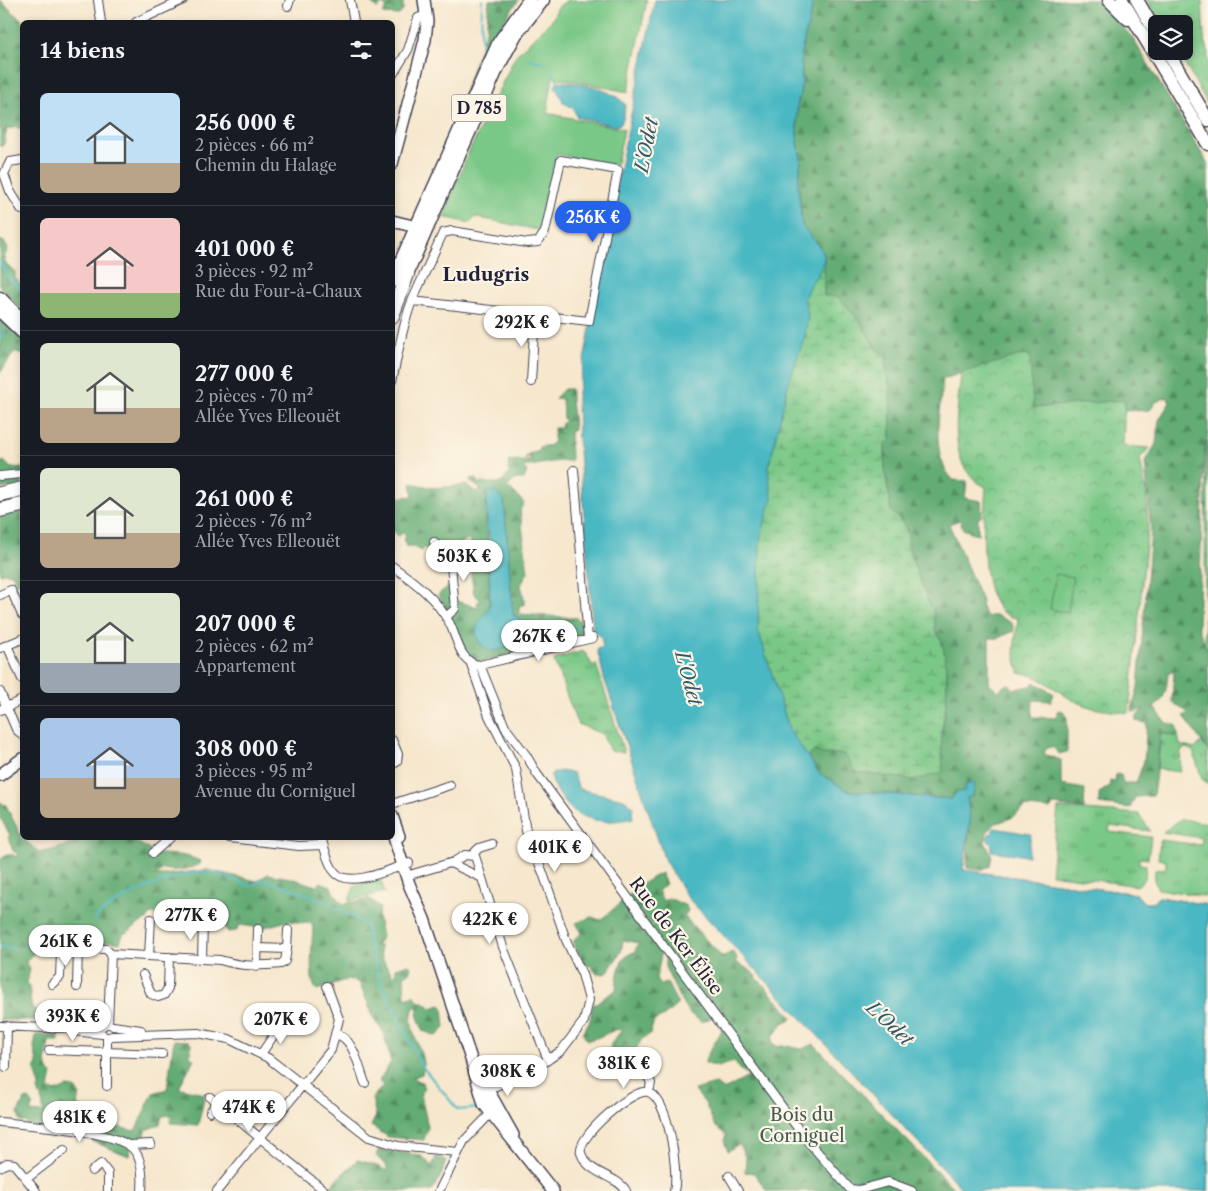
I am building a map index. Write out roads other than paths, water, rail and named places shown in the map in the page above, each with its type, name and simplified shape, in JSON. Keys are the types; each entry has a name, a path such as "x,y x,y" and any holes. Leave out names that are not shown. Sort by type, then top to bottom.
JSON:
{"highway":[{"name":"D 785","path":"395,308 407,274"},
{"path":"0,494 20,489"},
{"path":"0,498 20,494"},
{"path":"0,510 20,505"}],"main road":[{"name":"D 785","path":"395,274 499,42 529,0"},
{"name":"D 785","path":"395,297 497,69 521,27 543,0"},
{"path":"1109,0 1140,30"},
{"path":"1122,0 1208,144"},
{"path":"1137,0 1148,19"},
{"path":"1172,60 1208,120"},
{"path":"1192,94 1208,112"},
{"path":"0,298 20,318"},
{"path":"0,311 20,330"}],"street":[{"path":"98,0 101,20"},
{"path":"140,20 182,0"},
{"path":"350,0 354,20"},
{"path":"395,153 423,48 426,15 424,0"},
{"path":"395,71 408,50 418,18 426,15"},
{"path":"20,160 4,164 6,181 20,206"},
{"path":"395,367 403,328 412,301 443,233 452,231 527,243 538,242 546,232 561,160 618,170 589,320 412,301"},
{"path":"395,223 417,227"},
{"path":"531,382 535,315"},
{"path":"476,664 590,638 583,618 574,470"},
{"path":"0,476 20,474"},
{"path":"434,542 452,568 455,609 446,617"},
{"path":"395,568 431,596 446,617 463,655 476,664 492,722 516,769 526,831 587,992 589,1003 584,1021 563,1049 548,1060 484,1091"},
{"path":"0,595 11,590 20,610"},
{"path":"20,640 4,646 20,675"},
{"name":"Rue de Ker Élise","path":"476,664 507,731 526,755 560,808 805,1138 850,1189 859,1190 888,1182 912,1191"},
{"path":"0,692 3,709 20,733"},
{"path":"3,709 20,701"},
{"path":"395,748 399,758 395,761"},
{"path":"0,775 20,759"},
{"path":"395,803 450,784"},
{"path":"395,826 424,919 491,1115 553,1191"},
{"path":"395,838 408,869"},
{"path":"153,853 168,840"},
{"path":"260,840 299,846 322,841 333,870 337,875 347,879 452,863 462,856 472,855 479,848 492,844"},
{"path":"472,855 478,862 503,947 548,1060"},
{"path":"452,863 482,878"},
{"path":"149,955 151,919"},
{"path":"202,959 203,922"},
{"path":"257,966 258,929"},
{"path":"52,984 60,977 62,949 106,949 112,954 220,960 237,966 257,966 284,963 288,930"},
{"path":"77,987 78,948"},
{"path":"258,948 287,949"},
{"path":"107,1086 112,954"},
{"path":"143,975 151,994 158,997 164,995 168,988 169,957"},
{"path":"218,1191 260,1136 331,1050 336,1034 338,1014 327,986"},
{"path":"261,1054 278,1029 291,1024"},
{"path":"6,1067 3,1048 3,1026 214,1036 236,1042 261,1054 373,1139 398,1146 458,1152"},
{"path":"336,1034 341,1035 350,1043 365,1082"},
{"path":"49,1050 162,1054"},
{"path":"648,1077 651,1083 649,1092 659,1106 673,1142 677,1173 674,1191"},
{"path":"484,1091 496,1103 519,1148"},
{"path":"626,1191 621,1183 604,1177 593,1168 582,1154 581,1147 592,1130 612,1111 639,1093 649,1092"},
{"path":"210,1097 325,1191"},
{"path":"210,1112 217,1102"},
{"path":"449,1191 440,1189 458,1152 472,1131 491,1115 496,1103"},
{"path":"491,1115 505,1118"},
{"path":"0,1122 77,1131 115,1139 128,1145 151,1144"},
{"path":"128,1145 139,1160 142,1191"},
{"path":"26,1179 64,1150"},
{"path":"0,1166 7,1163 14,1164 36,1191"},
{"path":"92,1171 101,1164 107,1170 108,1191"},
{"path":"729,1176 738,1191"}],"water":[{"name":"L'Odet","path":"655,0 814,0 801,53 802,83 797,107 797,136 801,160 798,184 802,226 817,243 824,254 824,260 804,299 808,314 805,337 789,381 768,470 772,498 760,540 758,630 790,731 819,773 848,791 951,799 957,792 964,791 965,785 975,782 973,796 967,798 970,821 963,870 1136,894 1144,903 1152,903 1159,897 1208,905 1208,1191 964,1191 688,898 665,861 604,678 597,649 603,647 601,637 593,630 578,438 577,398 620,168"},
{"path":"558,81 594,87 618,98 625,104 621,124 616,126 577,117 573,108 564,103 555,86"},
{"path":"488,491 496,493 504,500 513,615 524,622 575,627 572,632 494,651 482,646 479,642 476,629 490,604 489,534 486,529 486,500"},
{"path":"560,771 573,773 579,789 624,799 634,807 632,812 633,818 601,821 591,819 572,810 553,783 551,774"},
{"path":"994,828 1031,834 1028,856 991,851 992,844 987,839 989,834 992,834"}],"waterway":[{"path":"482,0 481,41 486,49"},
{"path":"528,59 547,63"},
{"path":"552,72 558,81"},
{"path":"0,263 8,277 20,288"},
{"path":"0,340 5,327"},
{"path":"575,627 581,627"},
{"path":"94,921 102,912 130,895 165,881 198,873 215,873 250,886 263,880 269,881 320,899 365,924 380,980 421,1065 458,1110 479,1108"},
{"path":"25,945 42,935 69,928"},
{"path":"0,947 15,948"}],"district":[{"name":"Ludugris","path":"486,274"}],"park label":[{"name":"Bois du Corniguel","path":"802,1125"}]}
